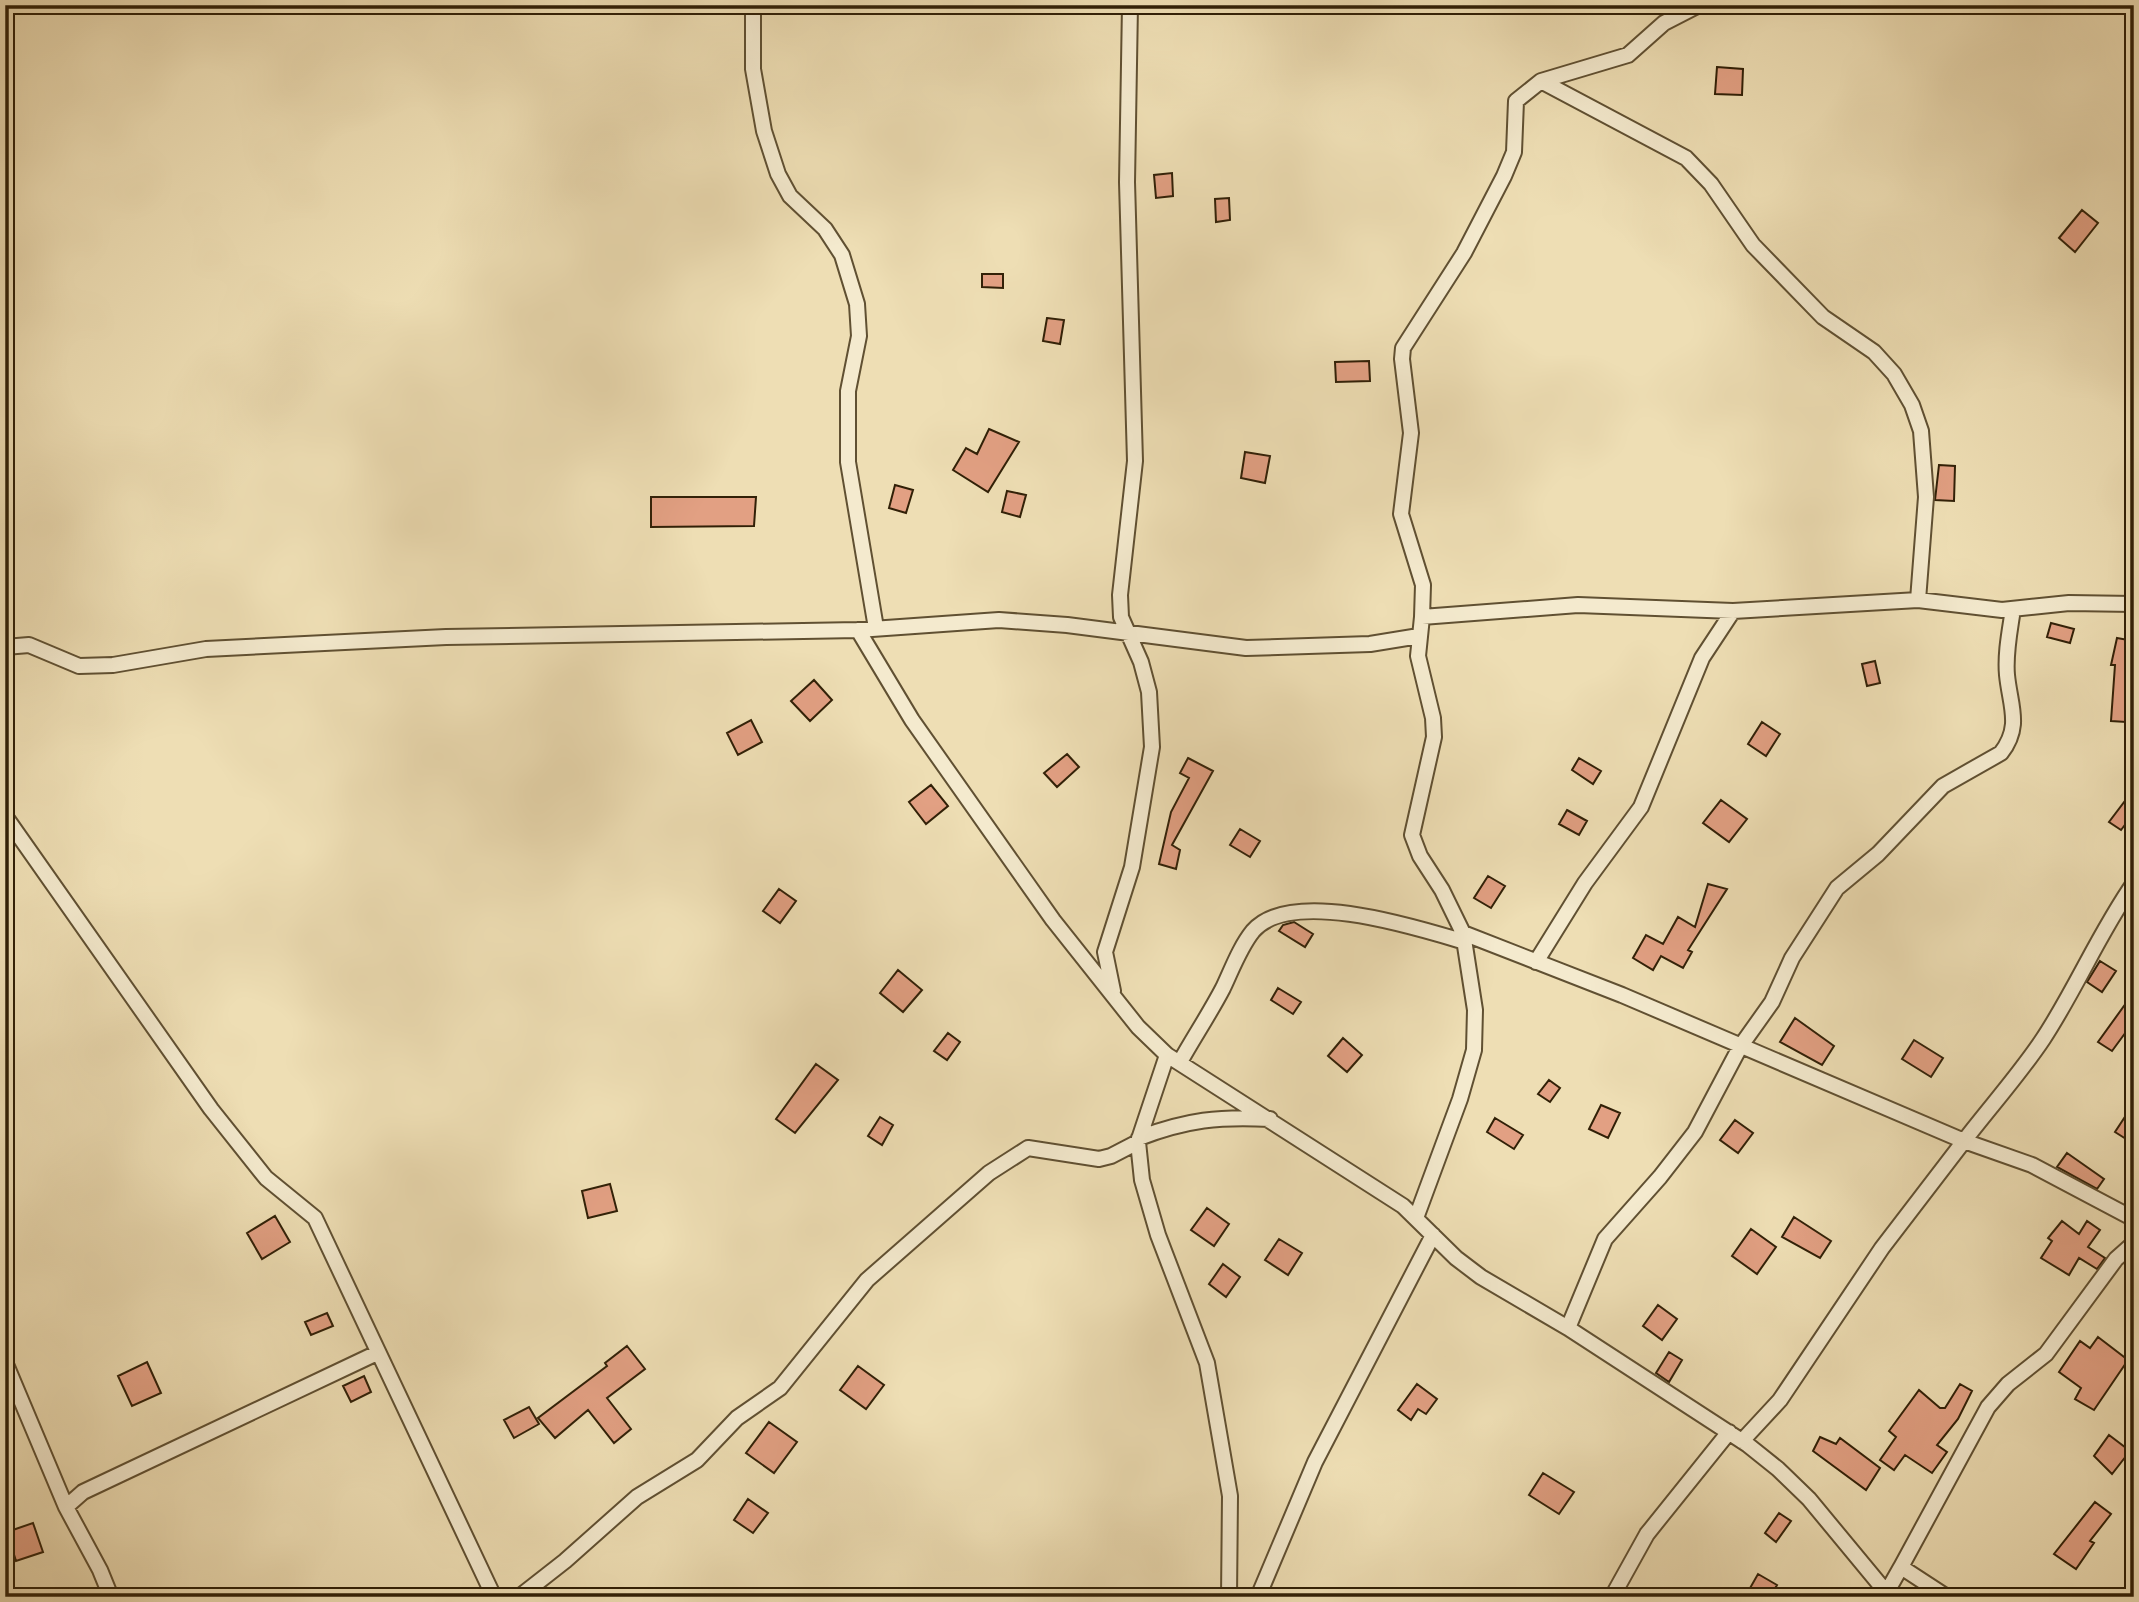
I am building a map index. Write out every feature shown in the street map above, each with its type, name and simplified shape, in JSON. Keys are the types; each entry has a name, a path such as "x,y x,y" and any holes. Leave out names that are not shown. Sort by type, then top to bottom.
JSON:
{"street":[{"path":"753,5 753,68 764,131 778,174 790,196 825,229 842,255 857,304 859,336 848,391 848,462 876,628"},
{"path":"1115,999 1105,952 1132,867 1152,747 1149,692 1141,662 1121,617 1121,567 1135,461 1127,182 1130,5"},
{"path":"1416,1218 1460,1099 1474,1050 1475,1010 1464,938 1442,890 1420,856 1412,835 1434,737 1433,718 1418,656 1423,585 1401,514 1411,433 1402,359 1404,348 1464,253 1504,176 1514,152 1516,101 1541,81 1628,55 1664,23 1699,5"},
{"path":"1541,81 1686,159 1711,184 1753,245 1823,317 1874,352 1894,374 1912,405 1921,431 1925,471 1918,600"},
{"path":"1422,618 1451,613 1578,605 1733,611 1918,600 2013,609 2069,603 2134,604"},
{"path":"1568,1328 1605,1239 1660,1178 1695,1132 1740,1047 1772,1002 1792,958 1837,888 1878,854 1943,786 2001,753 2007,745 2015,720 2007,675 2013,609"},
{"path":"1536,962 1585,883 1641,807 1702,658 1733,611"},
{"path":"5,647 29,645 79,666 113,665 206,649 419,638 858,630 999,620 1126,632 1246,648 1370,644 1419,636"},
{"path":"858,630 912,720 1030,883 1053,920 1115,999 1173,1058 1272,1119 1403,1206 1481,1277 1568,1328 1742,1441 1778,1469 1809,1499 1885,1594 1988,1407 2008,1384 2046,1354 2116,1259 2134,1243"},
{"path":"5,816 211,1109 266,1178 315,1218 494,1597"},
{"path":"1742,1441 1780,1400 1882,1248 2042,1041 2077,984 2108,920 2134,883"},
{"path":"1229,1597 1230,1496 1207,1363 1149,1205 1142,1180 1139,1140 1173,1058 1254,930 1269,920 1332,911 1390,919 1464,938 1536,962 1964,1141 2032,1165 2134,1219"},
{"path":"519,1597 565,1561 637,1497 689,1466 737,1418 780,1388 867,1280 989,1173 1028,1149 1099,1159 1188,1121 1229,1117 1272,1119"},
{"path":"1258,1597 1315,1462 1433,1236"},
{"path":"66,1507 83,1492 377,1353"},
{"path":"5,1362 66,1507 100,1570 111,1597"},
{"path":"1612,1597 1647,1534 1729,1432"},
{"path":"1901,1567 1947,1597"}],"building":[{"path":"1717,67 1743,69 1742,95 1715,94"},
{"path":"1172,173 1173,196 1156,198 1154,175"},
{"path":"1229,198 1230,220 1216,222 1215,199"},
{"path":"2082,210 2098,223 2075,252 2059,238"},
{"path":"982,274 1003,274 1003,288 982,287"},
{"path":"1047,318 1064,320 1060,344 1043,341"},
{"path":"1369,361 1370,381 1336,382 1335,362"},
{"path":"989,429 1019,442 988,492 953,470 966,448 977,454"},
{"path":"1245,452 1270,456 1265,483 1241,478"},
{"path":"1939,465 1955,466 1954,501 1935,500"},
{"path":"895,485 913,490 906,513 889,508"},
{"path":"1007,491 1026,495 1020,517 1002,512"},
{"path":"651,497 756,497 754,526 651,527"},
{"path":"2051,623 2074,629 2070,643 2047,637"},
{"path":"2117,638 2134,641 2134,669 2130,669 2126,722 2111,721 2115,665 2111,665"},
{"path":"1875,661 1880,683 1867,686 1862,664"},
{"path":"814,680 832,700 810,721 791,701"},
{"path":"751,720 762,742 738,755 727,733"},
{"path":"1762,722 1780,734 1766,756 1748,744"},
{"path":"1067,754 1079,767 1057,787 1044,773"},
{"path":"1188,758 1213,771 1172,845 1180,850 1176,869 1159,864 1171,812 1189,778 1180,773"},
{"path":"1579,758 1601,771 1593,784 1572,770"},
{"path":"931,785 948,806 926,824 909,802"},
{"path":"2134,789 2134,813 2121,830 2109,822"},
{"path":"1721,800 1747,819 1729,842 1703,823"},
{"path":"1567,810 1587,821 1579,835 1559,824"},
{"path":"1240,829 1260,841 1250,857 1230,845"},
{"path":"1488,876 1505,886 1491,908 1474,898"},
{"path":"1708,884 1727,889 1688,950 1692,952 1683,968 1661,956 1653,970 1633,958 1646,935 1663,944 1678,917 1695,927"},
{"path":"779,889 796,901 780,923 763,911"},
{"path":"1294,922 1313,934 1305,947 1279,931 1283,925"},
{"path":"2100,961 2116,971 2102,992 2087,982"},
{"path":"898,970 922,990 903,1012 880,993"},
{"path":"1278,988 1301,1002 1293,1014 1271,1000"},
{"path":"2134,992 2134,1021 2112,1051 2098,1042"},
{"path":"1795,1018 1834,1046 1822,1065 1780,1042"},
{"path":"948,1033 960,1042 947,1060 934,1051"},
{"path":"1343,1038 1362,1055 1347,1072 1328,1056"},
{"path":"1914,1040 1943,1058 1931,1077 1902,1059"},
{"path":"816,1064 838,1080 795,1133 776,1119"},
{"path":"1549,1080 1560,1088 1550,1102 1538,1094"},
{"path":"2134,1103 2134,1144 2115,1132"},
{"path":"1601,1105 1620,1113 1608,1138 1589,1129"},
{"path":"880,1117 893,1125 882,1145 868,1136"},
{"path":"1495,1118 1523,1135 1514,1149 1487,1132"},
{"path":"1735,1120 1753,1133 1738,1153 1720,1140"},
{"path":"2067,1153 2104,1179 2097,1189 2057,1167"},
{"path":"610,1184 617,1211 588,1218 582,1191"},
{"path":"1207,1208 1229,1224 1214,1246 1191,1230"},
{"path":"275,1216 290,1242 262,1259 247,1233"},
{"path":"1794,1217 1831,1241 1820,1258 1782,1237"},
{"path":"2062,1221 2079,1234 2087,1221 2100,1230 2088,1247 2105,1258 2097,1269 2079,1258 2069,1275 2041,1258 2052,1241 2048,1238"},
{"path":"1751,1229 1776,1247 1757,1274 1732,1256"},
{"path":"1279,1239 1302,1253 1288,1275 1265,1260"},
{"path":"1223,1264 1240,1277 1226,1297 1209,1284"},
{"path":"1658,1305 1677,1319 1662,1340 1643,1326"},
{"path":"327,1313 333,1326 311,1335 305,1322"},
{"path":"2098,1337 2128,1360 2094,1410 2075,1399 2081,1388 2059,1372 2080,1341 2090,1348"},
{"path":"627,1346 645,1369 607,1398 631,1429 614,1443 588,1410 555,1438 538,1418 607,1366 605,1363"},
{"path":"1669,1352 1682,1360 1669,1382 1656,1373"},
{"path":"147,1362 161,1393 132,1406 118,1376"},
{"path":"858,1366 884,1385 866,1409 840,1390"},
{"path":"364,1376 371,1392 351,1402 343,1386"},
{"path":"1417,1384 1437,1399 1426,1414 1418,1409 1411,1420 1398,1410"},
{"path":"1960,1384 1972,1391 1958,1419 1937,1445 1947,1452 1932,1473 1905,1455 1894,1470 1880,1460 1896,1437 1889,1431 1919,1390 1940,1408 1945,1408"},
{"path":"529,1407 539,1424 514,1438 504,1420"},
{"path":"769,1422 797,1442 774,1473 746,1453"},
{"path":"2109,1435 2130,1451 2112,1474 2094,1456"},
{"path":"1820,1437 1836,1444 1840,1438 1880,1468 1866,1490 1813,1451"},
{"path":"1543,1473 1574,1492 1559,1514 1529,1495"},
{"path":"748,1499 768,1513 753,1533 734,1520"},
{"path":"2095,1502 2111,1514 2090,1541 2094,1543 2076,1569 2054,1554"},
{"path":"1779,1513 1791,1521 1776,1542 1765,1533"},
{"path":"33,1523 43,1552 16,1561 7,1532"},
{"path":"1758,1574 1777,1585 1770,1597 1745,1597"}]}
